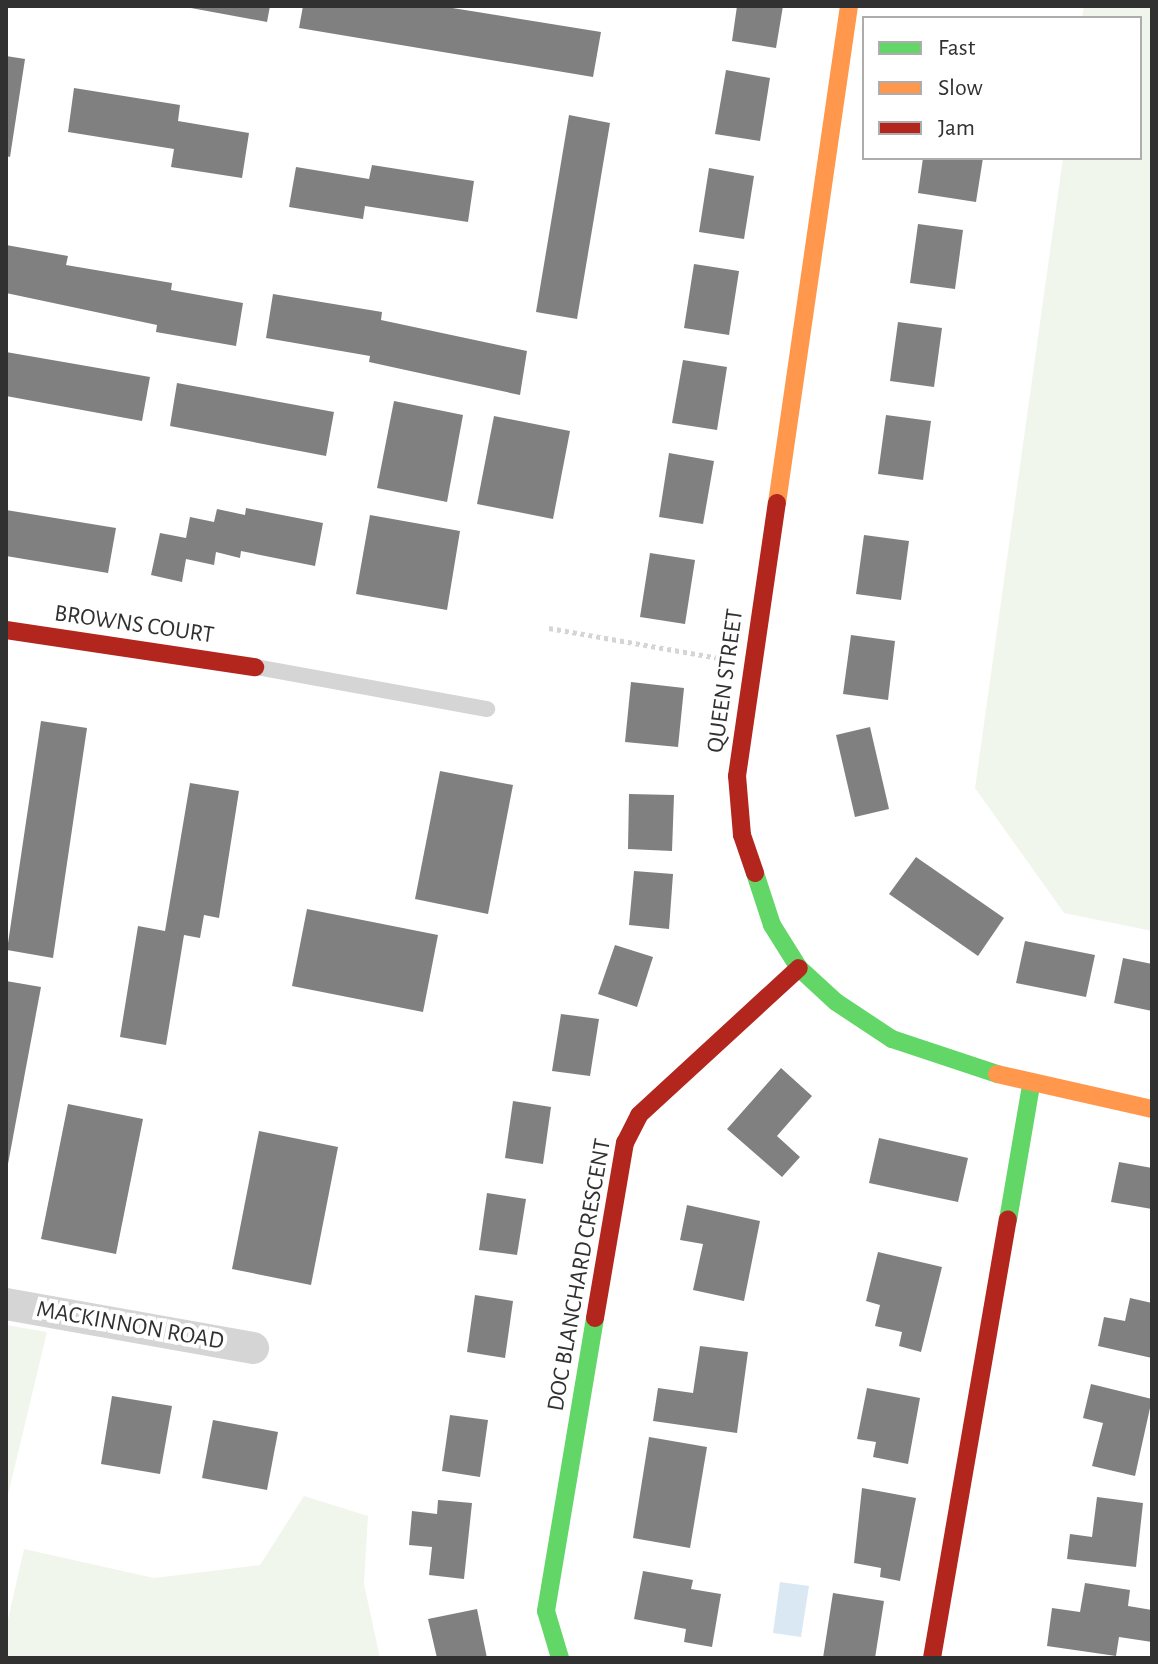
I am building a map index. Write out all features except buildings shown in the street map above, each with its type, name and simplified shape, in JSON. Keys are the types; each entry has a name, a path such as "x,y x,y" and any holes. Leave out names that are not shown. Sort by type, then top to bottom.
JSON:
{"street":[{"name":"QUEEN STREET","path":"849,6 737,776 742,835 772,925 799,968 836,1002 892,1039 1031,1086 1152,1109"},
{"name":"BROWNS COURT","path":"6,630 255,667"},
{"name":"DOC BLANCHARD CRESCENT","path":"560,1658 546,1611 625,1143 646,1107 799,968"},
{"path":"932,1658 1031,1086"},
{"name":"MACKINNON ROAD","path":"6,1304 253,1348"}],"lane":[{"path":"255,667 487,709"}],"path":[{"path":"549,628 752,664"}],"shaded area":[{"path":"1084,6 1152,6 1152,931 1064,913 975,788 1063,160 1142,160 1142,16 1082,16"},
{"path":"6,1325 47,1332 6,1503"},
{"path":"304,1496 368,1516 364,1584 380,1658 6,1658 6,1628 24,1549 154,1578 260,1565"},
{"path":"780,1582 809,1586 801,1637 773,1633"}],"traffic: fast":[{"path":"755,873 772,925 799,968 836,1002 892,1039 997,1074"},
{"path":"1008,1220 1031,1086"},
{"path":"560,1658 546,1611 595,1318"}],"traffic: slow":[{"path":"777,503 849,6"},
{"path":"997,1074 1152,1109"}],"traffic: jam":[{"path":"755,873 742,835 737,776 777,503"},
{"path":"6,630 255,667"},
{"path":"595,1318 625,1143 639,1115 799,968"},
{"path":"932,1658 1008,1220"}]}
